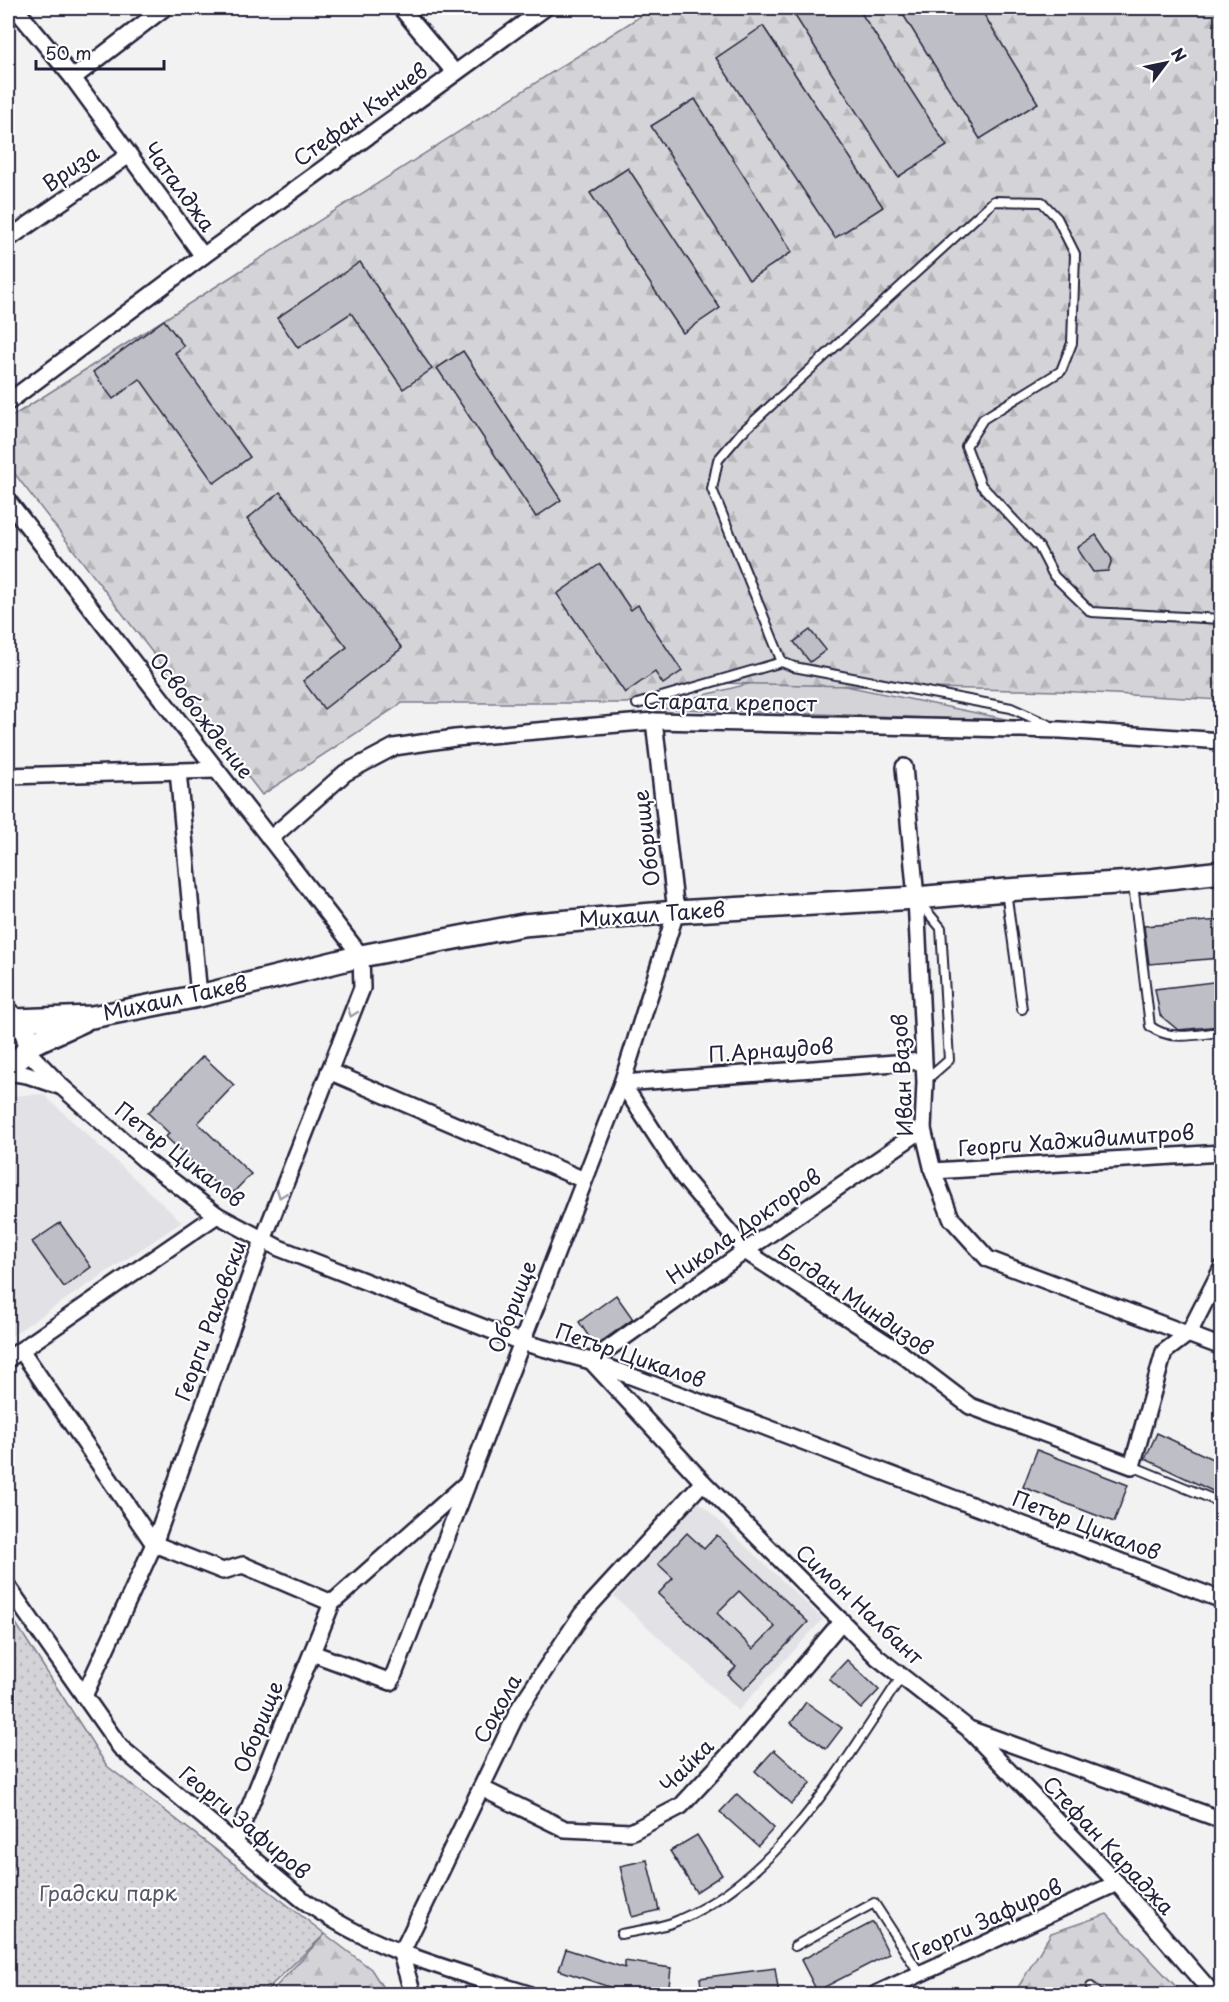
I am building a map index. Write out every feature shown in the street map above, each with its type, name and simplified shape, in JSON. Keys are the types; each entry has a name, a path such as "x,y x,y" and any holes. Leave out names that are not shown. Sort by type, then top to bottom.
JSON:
{"main road":[{"name":"Михаил Такев","path":"11,1017 92,1017 198,996 361,956 523,926 676,912 1133,882 1221,872"},
{"path":"11,1017 23,1027 28,1048"},
{"name":"Михаил Такев","path":"8,1065 16,1062 28,1048 92,1017"}],"street":[{"name":"Чаталджа","path":"8,402 203,256 73,78 15,8"},
{"path":"73,78 164,8"},
{"path":"401,8 455,72"},
{"name":"Стефан Кънчев","path":"203,256 544,8"},
{"name":"Вриза","path":"8,239 129,155"},
{"name":"Освобождение","path":"8,501 361,956"},
{"name":"Старата крепост","path":"270,839 345,773 394,747 454,738 654,721 1061,730 1221,741"},
{"name":"Оборище","path":"235,1843 332,1603 468,1482 622,1083 676,912 654,721"},
{"name":"Иван Вазов","path":"904,767 916,898 925,1082 923,1129 933,1171 951,1218 988,1259 1221,1347"},
{"path":"8,776 216,770"},
{"path":"178,771 198,996"},
{"name":"Георги Раковски","path":"84,1696 154,1544 263,1240 362,988 361,956"},
{"name":"Петър Цикалов","path":"28,1048 62,1087 146,1161 217,1215 279,1248 521,1342 591,1360 1221,1600"},
{"name":"П.Арнаудов","path":"622,1083 923,1060"},
{"path":"329,1071 584,1180"},
{"name":"Петър Цикалов","path":"8,1072 27,1075 62,1087"},
{"name":"Богдан Миндизов","path":"622,1083 683,1178 745,1251 894,1348 970,1406 1132,1466"},
{"name":"Никола Докторов","path":"591,1360 923,1129"},
{"name":"Георги Хаджидимитров","path":"933,1171 1221,1154"},
{"path":"8,1359 217,1215"},
{"path":"1132,1466 1164,1352 1189,1333 1221,1268"},
{"path":"21,1350 154,1544 223,1571 243,1565 332,1603"},
{"name":"Симон Налбант","path":"591,1360 703,1482 877,1657 969,1729 1221,1820"},
{"path":"312,1653 391,1682 468,1482"},
{"name":"Сокола","path":"401,1954 520,1707 582,1614 703,1482"},
{"name":"Георги Зафиров","path":"8,1587 120,1747 331,1920 401,1954 528,1995"},
{"name":"Чайка","path":"481,1788 565,1829 631,1832 681,1806 735,1748 842,1621"},
{"name":"Стефан Караджа","path":"969,1729 1117,1883 1213,1995"},
{"name":"Георги Зафиров","path":"876,1995 1117,1883"},
{"path":"401,1954 412,1995"}],"lane":[{"path":"782,662 712,489 718,460 741,433 994,201 1042,202 1057,218 1075,254 1072,343 1061,371 983,419 966,446 981,485 1039,547 1054,576 1091,612 1221,619"},
{"path":"637,704 782,662 795,667 1011,708 1061,730"},
{"path":"1133,882 1150,1026 1170,1036 1221,1032"},
{"path":"1006,890 1022,1009"},
{"path":"916,898 941,928 949,1060 925,1082"},
{"path":"1132,1466 1221,1503"},
{"path":"621,1934 677,1921 713,1902 768,1859 814,1805 902,1676"},
{"path":"795,1946 874,1903 920,1974"},
{"path":"1091,1987 1099,1995"}],"shaded area":[{"path":"43,1094 182,1222 8,1338 8,1096"},
{"path":"698,1501 823,1619 738,1711 614,1596"}],"green space":[{"path":"653,8 1221,8 1221,700 1059,691 719,683 626,703 402,703 262,795 8,465 8,419"},
{"path":"788,674 1015,721 653,708"},
{"name":"Градски парк","path":"8,1611 107,1766 325,1934 262,1994 8,1994"},
{"path":"1107,1914 1183,1994 1014,1994 1051,1933"},
{"path":"325,1934 371,1969 387,1994 269,1994"}],"building":[{"path":"790,8 858,8 947,146 898,177"},
{"path":"899,8 980,8 1038,103 980,139"},
{"path":"763,26 883,207 835,238 716,58"},
{"path":"695,99 792,252 749,280 651,126"},
{"path":"628,168 720,308 683,333 590,193"},
{"path":"360,262 432,369 403,389 351,313 298,348 277,318"},
{"path":"164,320 184,346 175,353 250,457 214,483 140,379 113,399 93,372"},
{"path":"463,351 561,500 536,517 437,368"},
{"path":"280,492 402,648 324,709 303,681 347,647 247,519"},
{"path":"1096,535 1112,559 1108,571 1093,572 1077,548"},
{"path":"600,564 631,610 638,605 682,671 663,684 655,672 625,693 557,594"},
{"path":"810,630 826,650 810,662 794,642"},
{"path":"1221,920 1221,958 1149,964 1144,926"},
{"path":"1221,981 1221,1026 1178,1030 1160,1015 1155,989"},
{"path":"203,1056 234,1085 198,1123 251,1174 229,1197 166,1137 169,1133 148,1113"},
{"path":"60,1223 91,1267 64,1287 32,1242"},
{"path":"616,1295 633,1319 595,1346 579,1322"},
{"path":"1157,1433 1221,1463 1221,1495 1145,1459"},
{"path":"1037,1450 1128,1485 1114,1522 1023,1487"},
{"path":"687,1533 704,1549 717,1535 808,1622 744,1690 728,1675 736,1667 658,1594 673,1578 658,1564","holes":["739,1591 775,1627 753,1649 717,1613"]},
{"path":"847,1660 879,1690 861,1709 829,1679"},
{"path":"806,1702 842,1728 826,1749 791,1723"},
{"path":"774,1750 811,1783 791,1804 755,1771"},
{"path":"737,1794 774,1828 758,1846 720,1812"},
{"path":"697,1835 722,1875 696,1892 670,1851"},
{"path":"647,1860 659,1910 632,1917 620,1866"},
{"path":"873,1922 889,1954 817,1991 801,1960"},
{"path":"566,1949 625,1968 625,1961 671,1968 668,1995 621,1995 621,1991 559,1970"},
{"path":"775,1968 779,1995 702,1995 700,1978"}]}
